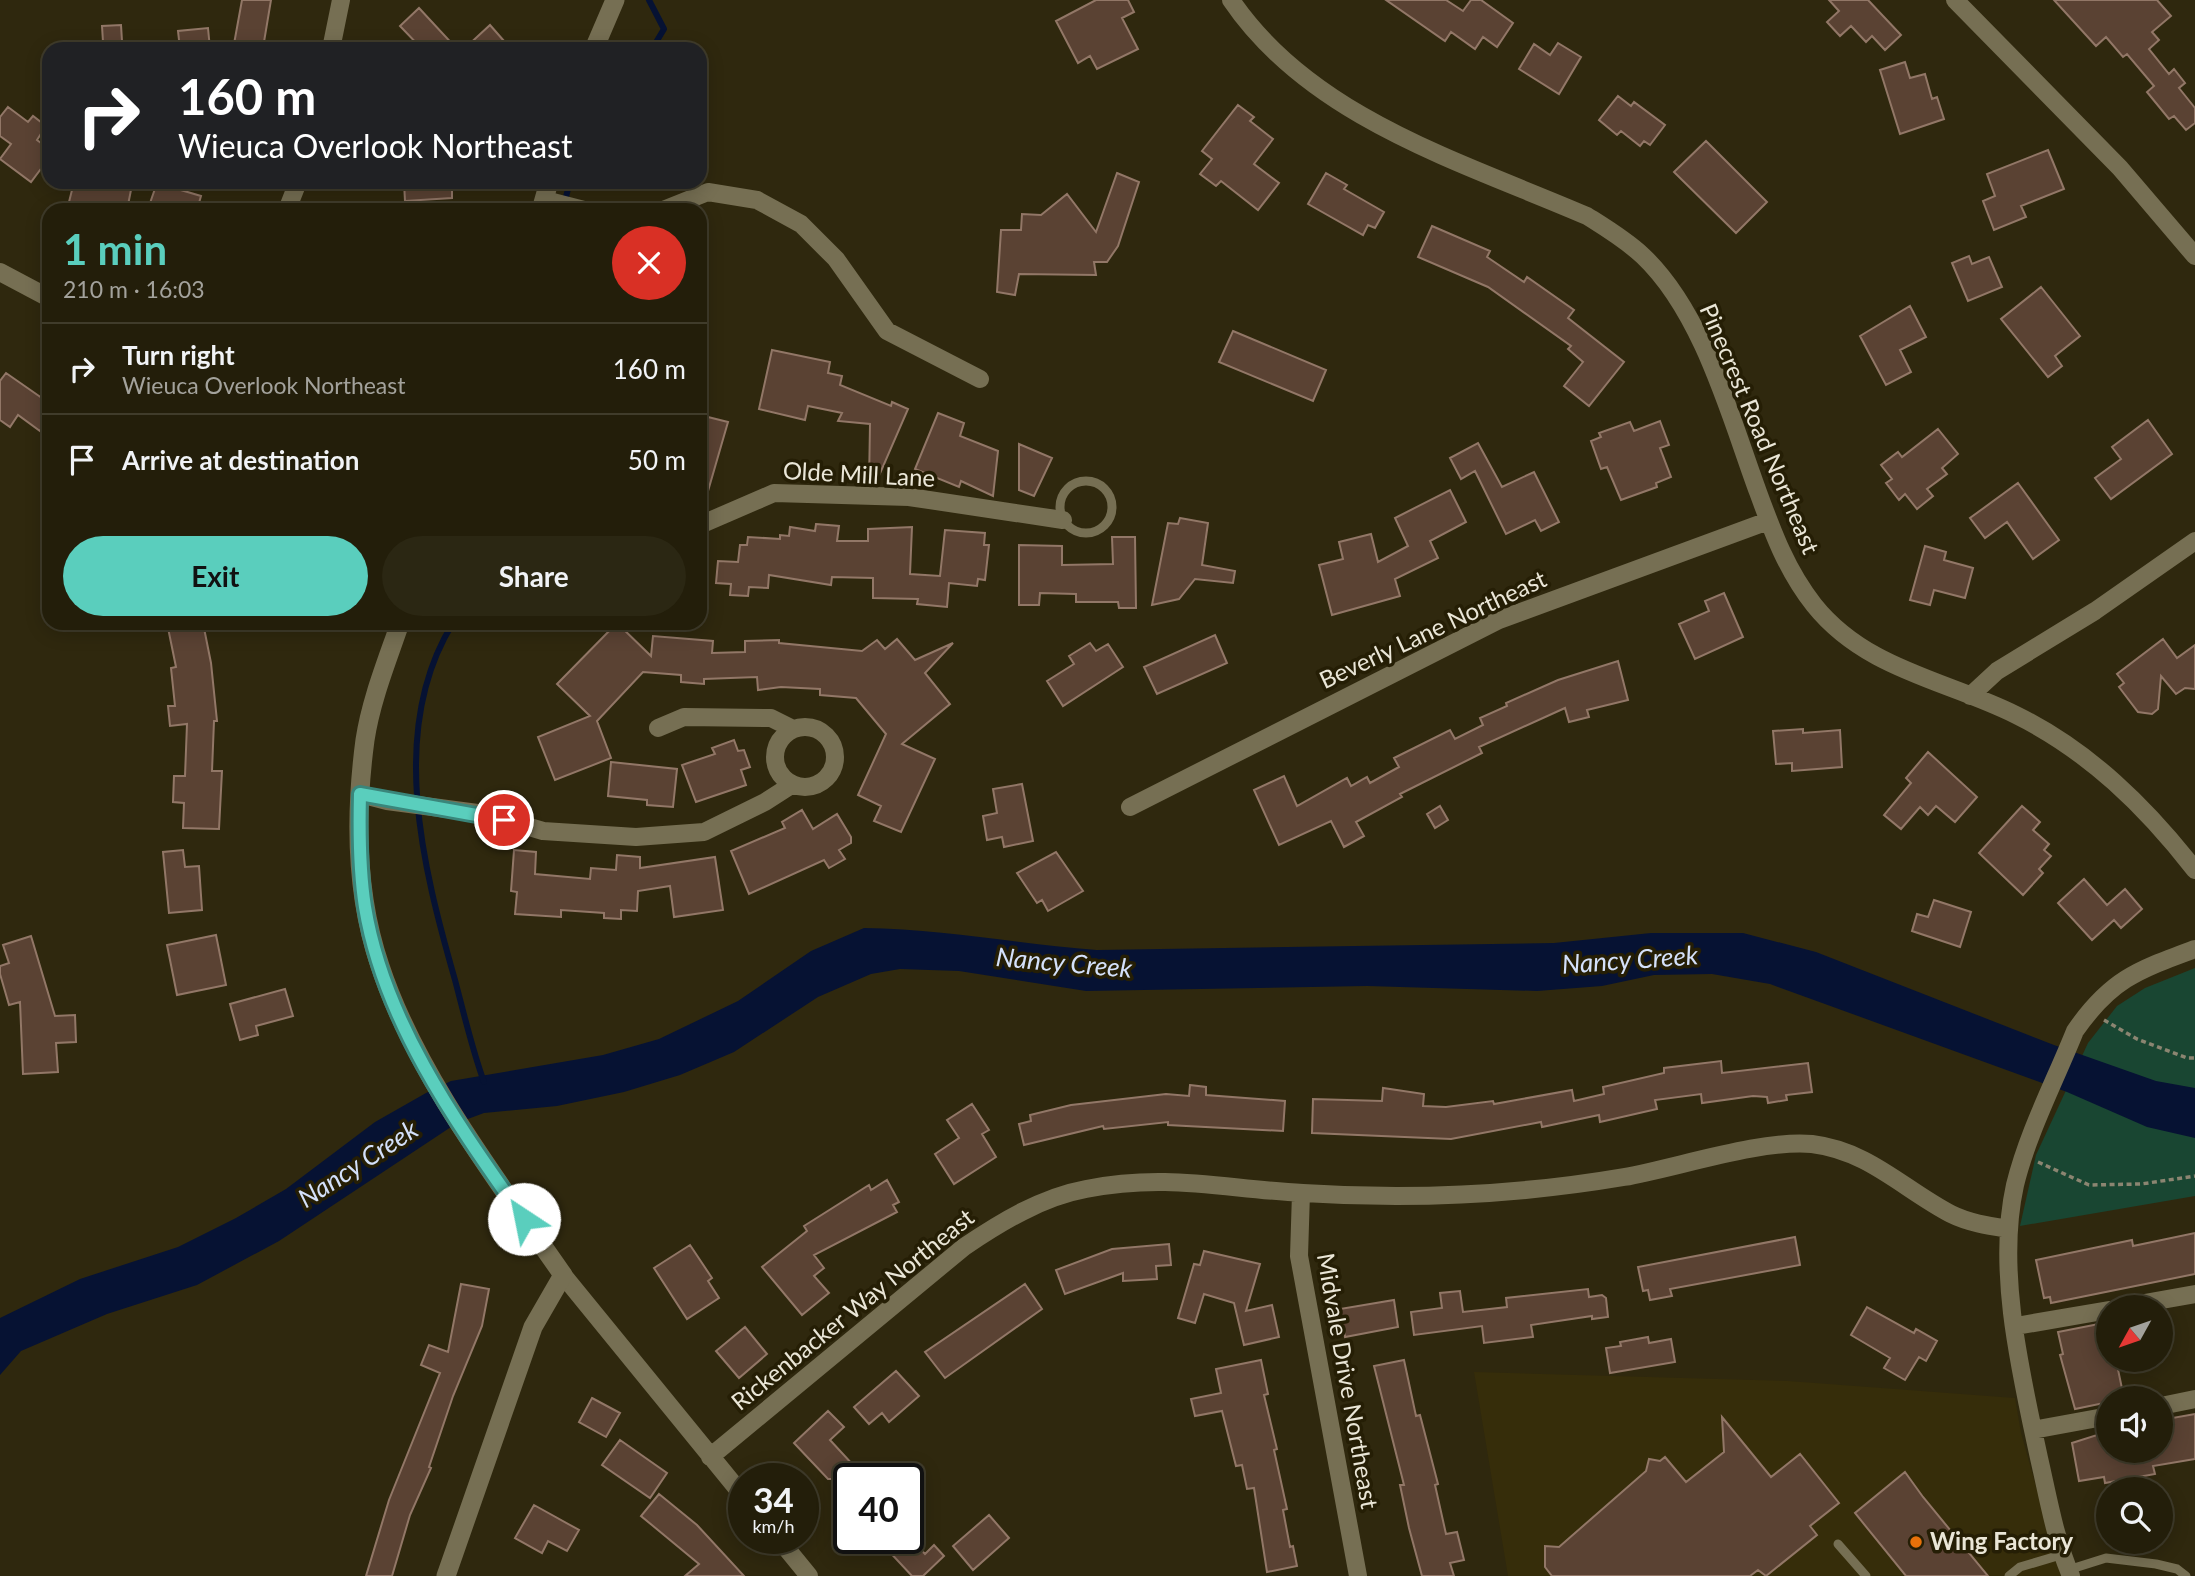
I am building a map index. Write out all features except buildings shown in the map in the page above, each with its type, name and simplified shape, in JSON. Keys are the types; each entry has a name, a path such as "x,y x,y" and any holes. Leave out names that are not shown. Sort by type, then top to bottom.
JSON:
{"street":[{"path":"332,42 341,0"},
{"path":"597,42 615,0"},
{"name":"Pinecrest Road Northeast","path":"1231,0 1282,59 1347,108 1388,130 1587,216 1616,234 1643,256 1677,298 1712,368 1768,521 1796,581 1816,607 1842,633 1889,664 2014,713 2083,755 2118,784 2195,870"},
{"path":"1955,0 2111,158 2195,256"},
{"path":"680,203 708,192 757,200 801,225 836,259 887,331 980,379"},
{"path":"0,272 42,294"},
{"name":"Olde Mill Lane","path":"707,521 774,493 909,497 1063,520"},
{"name":"Beverly Lane Northeast","path":"1130,807 1499,620 1768,521"},
{"path":"1970,696 1997,671 2095,611 2195,541"},
{"path":"398,630 379,682 365,737 360,794 358,851 365,908 379,963 404,1026 429,1074 517,1209 564,1275 728,1478"},
{"path":"658,728 684,717 771,718 793,729"},
{"path":"803,727 821,732 834,747 833,767 821,782 812,786 793,784 785,779 775,762 778,743 793,729 803,727"},
{"path":"360,794 387,801 478,813 543,831 636,837 704,832 765,802 793,784"},
{"path":"2068,1567 2033,1430 2010,1286 2009,1229 2015,1185 2024,1156 2075,1031 2089,1011 2110,989 2137,971 2195,949"},
{"name":"Rickenbacker Way Northeast","path":"710,1457 964,1247 996,1225 1031,1207 1083,1189 1144,1180 1189,1180 1301,1193 1412,1197 1523,1191 1623,1177 1777,1145 1808,1144 1857,1155 1952,1214 1981,1225 2009,1229"},
{"name":"Midvale Drive Northeast","path":"1301,1193 1298,1256 1358,1576"},
{"path":"446,1576 533,1327 564,1275"},
{"path":"2174,1298 2195,1294"},
{"path":"2016,1326 2096,1312"},
{"path":"2173,1404 2195,1399"},
{"path":"2033,1430 2096,1418"},
{"path":"791,1554 809,1576"}],"lane":[{"path":"1076,482 1098,483 1107,491 1112,501 1111,516 1102,528 1088,533 1081,532 1073,530 1063,520 1061,498 1076,482"},
{"path":"1838,1544 1866,1576"},
{"path":"2009,1576 2020,1567 2068,1567 2106,1558 2156,1564 2177,1569 2186,1576"}],"path":[{"path":"2089,1011 2137,1039 2187,1058 2195,1058"},
{"path":"2024,1156 2090,1185 2141,1184 2195,1176"}],"shaded area":[{"path":"1474,1372 1788,1381 2015,1398 2021,1433 2061,1576 1508,1576"}],"green space":[{"path":"2195,968 2195,1196 2020,1226 2036,1155 2088,1043 2117,1006 2145,988"}],"water":[{"name":"Nancy Creek","path":"864,928 923,931 1097,950 1554,943 1651,933 1743,933 1816,952 2054,1045 2156,1081 2195,1088 2195,1138 2147,1127 2067,1092 1770,984 1712,974 1654,975 1602,986 1537,991 1367,986 1086,991 959,971 900,969 871,974 818,997 734,1052 680,1075 624,1092 557,1106 484,1113 457,1123 279,1241 197,1285 107,1314 21,1351 0,1375 0,1318 80,1279 178,1247 236,1218 286,1189 375,1122 426,1093 451,1081 603,1055 659,1039 738,1001 811,951"}],"waterway":[{"path":"649,0 664,29 656,42"},
{"path":"564,203 568,189"},
{"path":"450,630 433,664 421,708 416,753 417,799 432,892 484,1082"}],"place":[{"name":"Wing Factory","path":"1916,1542"}],"route":[{"path":"504,820 485,814 387,801 360,794 358,851 365,908 379,963 396,1009 429,1074 524,1219"}]}
